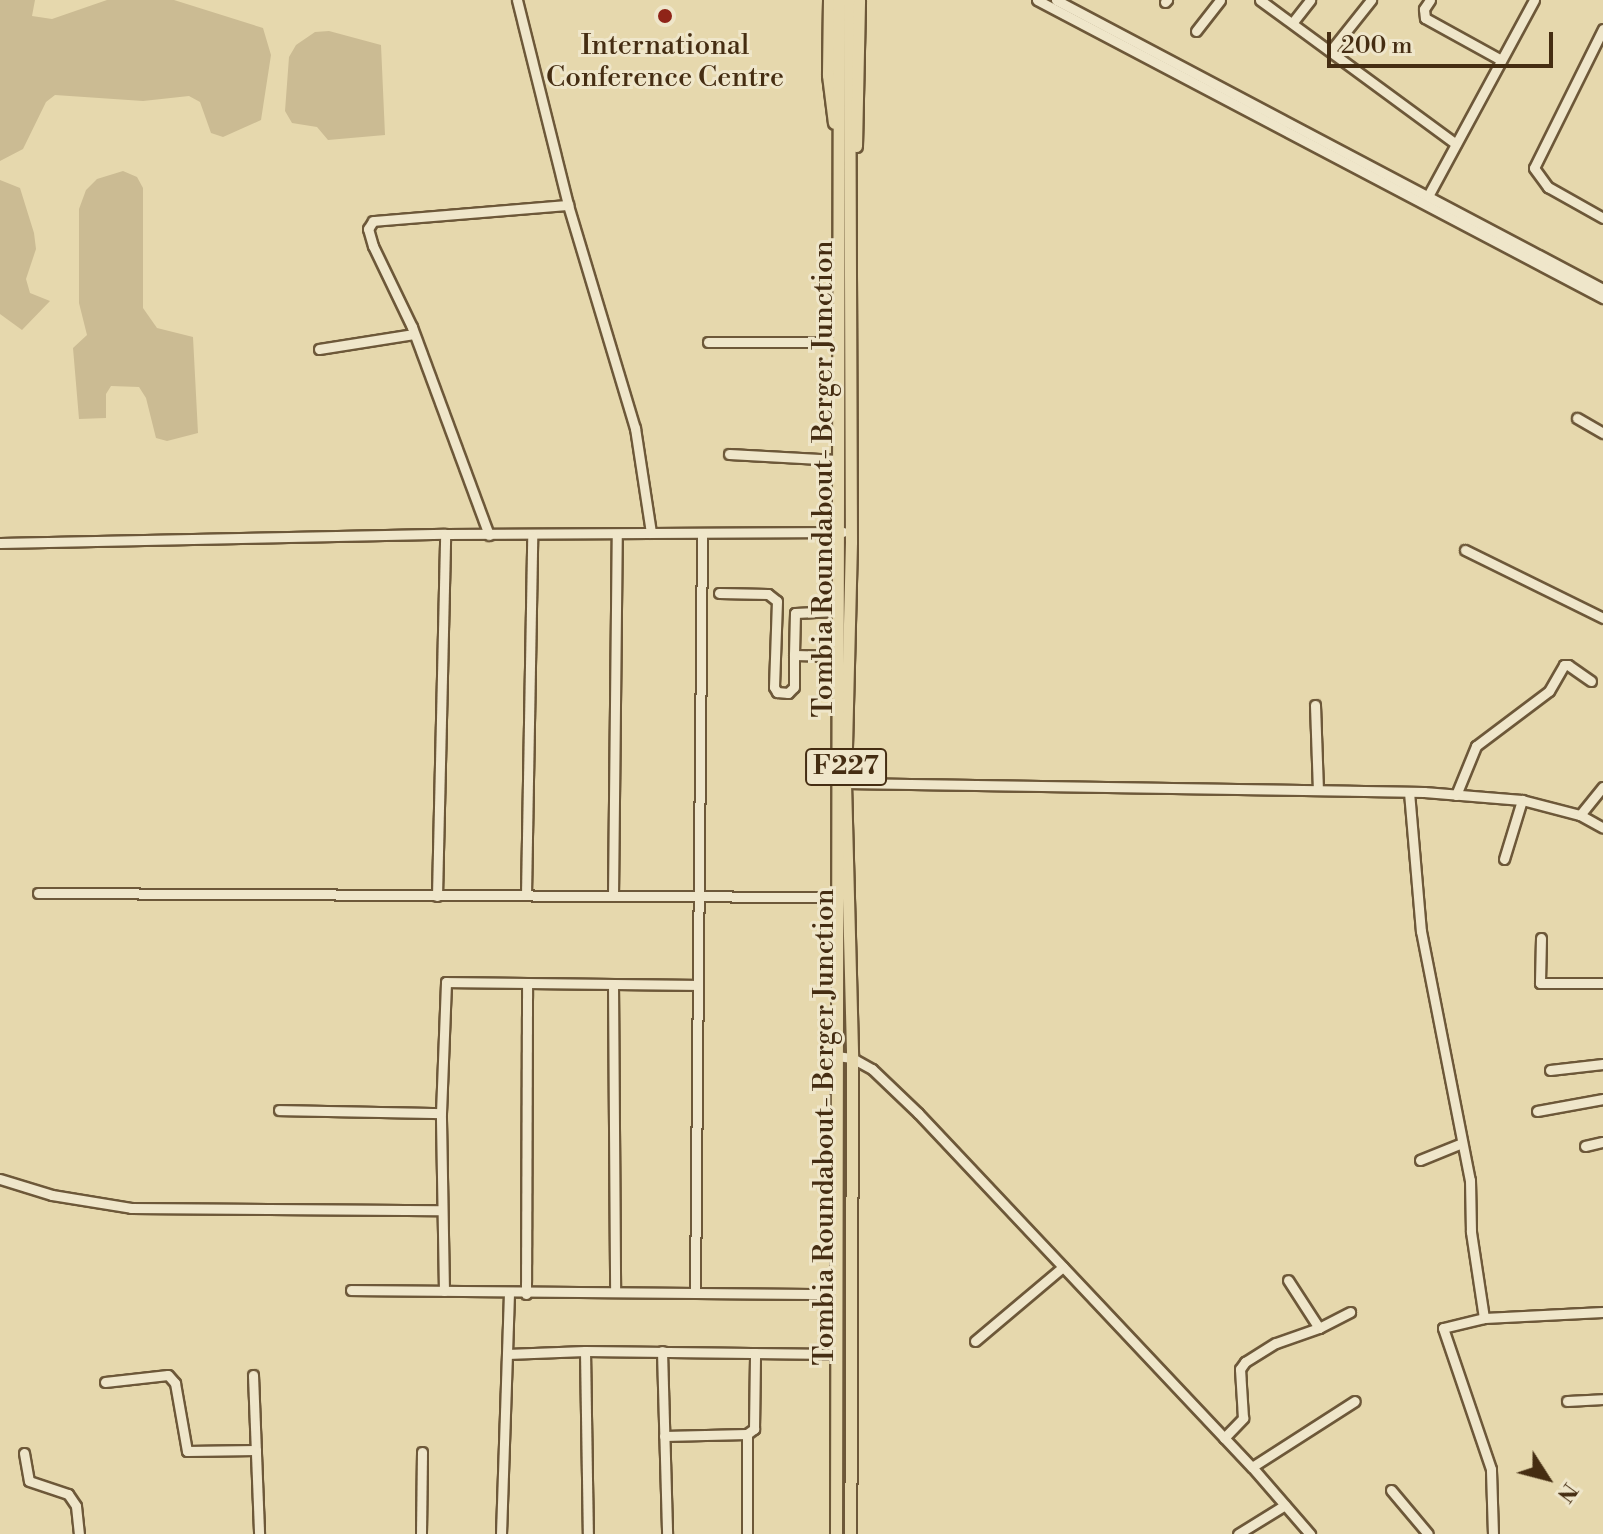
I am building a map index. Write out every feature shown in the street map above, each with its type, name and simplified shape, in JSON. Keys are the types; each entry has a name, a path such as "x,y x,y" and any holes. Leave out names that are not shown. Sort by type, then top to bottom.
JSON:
{"main road":[{"name":"Tombia Roundabout- Berger Junction","path":"841,0 850,197 851,533 845,783 852,1058 850,1534"},
{"name":"Tombia Roundabout- Berger Junction","path":"836,1534 839,144 830,102 841,0"},
{"path":"850,197 857,143 859,0"}],"street":[{"path":"517,0 568,205 635,428 651,533"},
{"path":"1037,0 1603,298"},
{"path":"1056,0 1603,289"},
{"path":"1196,31 1220,0"},
{"path":"1260,0 1332,49 1456,144"},
{"path":"1293,22 1310,0"},
{"path":"1332,49 1371,0"},
{"path":"1430,0 1424,9 1425,18 1501,60"},
{"path":"1428,196 1534,0"},
{"path":"1603,29 1534,168 1535,174 1548,187 1603,218"},
{"path":"489,535 414,334 368,229 373,221 568,205"},
{"path":"319,349 414,334"},
{"path":"708,342 838,342"},
{"path":"1577,418 1603,433"},
{"path":"729,454 838,460"},
{"path":"0,543 445,534 851,533"},
{"path":"437,896 445,534"},
{"path":"613,896 617,534"},
{"path":"526,895 532,535"},
{"path":"695,1292 702,535"},
{"path":"1465,550 1603,618"},
{"path":"719,593 768,594 795,613 837,611"},
{"path":"777,601 774,687 777,692 788,693 794,687 795,613"},
{"path":"794,655 838,656"},
{"path":"1456,795 1468,758 1482,739 1549,691 1564,665 1591,681"},
{"path":"1315,705 1318,789"},
{"path":"845,783 1409,792 1522,800 1580,815 1603,828"},
{"path":"1580,815 1603,787"},
{"path":"1409,792 1421,931 1470,1180 1471,1232 1484,1318"},
{"path":"1504,859 1522,800"},
{"path":"38,893 836,897"},
{"path":"1541,938 1540,983 1603,983"},
{"path":"444,1291 440,1210 446,982 697,985"},
{"path":"526,1294 527,984"},
{"path":"613,984 615,1292"},
{"path":"837,1056 852,1058 872,1069 918,1113 1252,1467 1310,1534"},
{"path":"1550,1070 1603,1064"},
{"path":"1537,1111 1603,1099"},
{"path":"279,1110 441,1113"},
{"path":"1585,1146 1603,1142"},
{"path":"1420,1160 1462,1143"},
{"path":"0,1179 52,1195 131,1208 440,1210"},
{"path":"975,1341 1063,1267"},
{"path":"1288,1280 1319,1328"},
{"path":"351,1290 526,1294 836,1294"},
{"path":"501,1534 509,1293"},
{"path":"1224,1438 1243,1418 1240,1369 1245,1362 1276,1343 1319,1328 1350,1312"},
{"path":"1493,1534 1491,1469 1442,1335 1443,1328 1484,1318 1603,1312"},
{"path":"507,1354 585,1351 835,1354"},
{"path":"585,1351 588,1534"},
{"path":"662,1351 667,1534"},
{"path":"664,1436 747,1434 754,1429 755,1353"},
{"path":"105,1382 168,1375 175,1383 187,1451 256,1450"},
{"path":"253,1375 259,1534"},
{"path":"1567,1401 1603,1399"},
{"path":"1252,1467 1355,1401"},
{"path":"747,1434 747,1534"},
{"path":"421,1534 422,1452"},
{"path":"24,1453 29,1481 68,1494 76,1506 79,1534"},
{"path":"1391,1490 1428,1534"},
{"path":"1238,1534 1285,1505"}],"shaded area":[{"path":"0,0 35,0 32,16 52,19 107,0 174,0 263,28 271,55 261,120 223,137 211,133 200,102 189,96 143,101 55,95 46,102 23,149 0,161"},
{"path":"329,31 381,45 385,135 328,140 317,127 292,123 285,111 289,57 296,45 315,32"},
{"path":"123,171 137,177 143,188 143,308 157,328 193,337 198,433 167,441 156,438 146,398 139,387 111,386 106,394 106,418 79,419 73,348 87,335 79,303 79,209 86,190 97,179"},
{"path":"0,180 20,188 34,233 36,249 26,279 30,293 50,301 22,330 0,314"}],"place":[{"name":"International Conference Centre","path":"665,16"}]}
